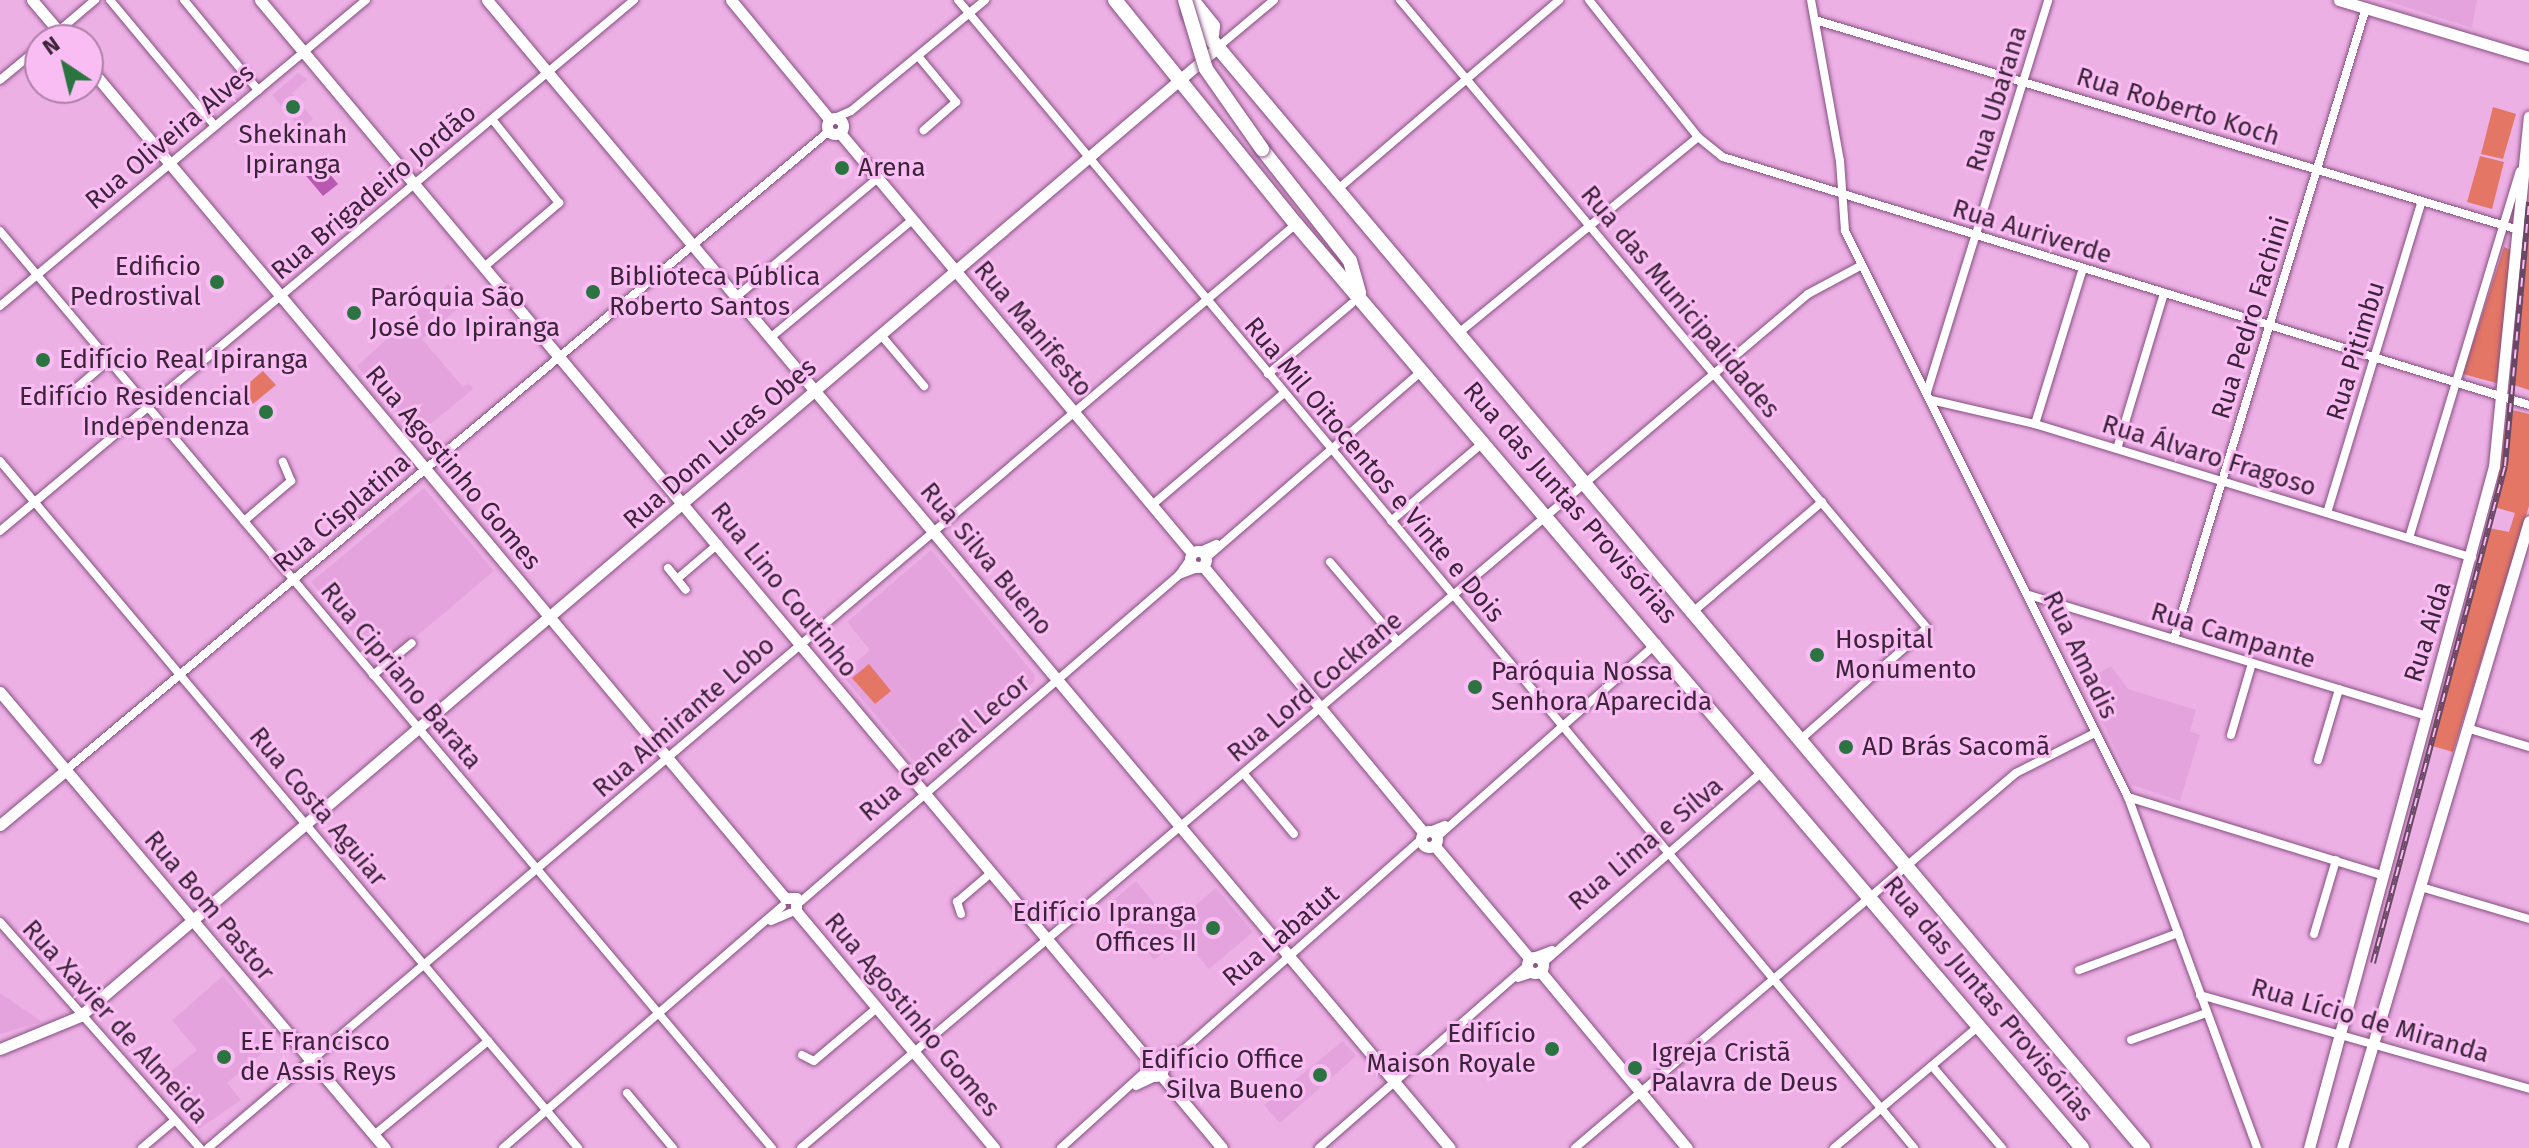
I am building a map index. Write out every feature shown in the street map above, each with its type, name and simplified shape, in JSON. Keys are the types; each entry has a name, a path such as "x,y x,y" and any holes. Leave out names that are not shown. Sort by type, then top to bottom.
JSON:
{"highway":[{"name":"Rua das Juntas Provisórias","path":"1115,0 1183,77 1355,301 1424,369 1551,512 1765,770 1876,893 1979,1026 2082,1148"},
{"name":"Rua das Juntas Provisórias","path":"1182,0 1213,47 1460,332 1582,486 1695,610 1904,870 2143,1148"},
{"path":"1182,0 1206,69 1262,149 1350,261 1355,301"},
{"path":"1192,0 1213,26 1213,47"}],"street":[{"path":"32,0 52,24"},
{"path":"73,24 95,0"},
{"path":"110,0 215,126"},
{"path":"184,0 258,90"},
{"name":"Rua Lino Coutinho","path":"260,0 684,502 1222,1148"},
{"name":"Rua Oliveira Alves","path":"0,306 366,0"},
{"name":"Rua Silva Bueno","path":"487,0 1450,1148"},
{"name":"Rua Brigadeiro Jordão","path":"0,531 634,0"},
{"name":"Rua Manifesto","path":"731,0 1687,1148"},
{"name":"Rua Mil Oitocentos e Vinte e Dois","path":"958,0 1666,854 1914,1148"},
{"name":"Rua Cisplatina","path":"66,770 985,0"},
{"name":"Rua Dom Lucas Obes","path":"0,1049 80,1016 551,618 1183,77 1213,47 1274,0"},
{"name":"Rua das Municipalidades","path":"1400,0 1928,631 1801,739"},
{"path":"1338,189 1559,0"},
{"name":"Rua Auriverde","path":"1589,0 1698,137 1723,157 2529,405"},
{"name":"Rua Amadis","path":"1811,0 1840,161 1841,220 2128,797 2257,1148"},
{"name":"Rua Ubarana","path":"1929,396 2048,0"},
{"path":"2339,0 2529,57"},
{"name":"Rua Pedro Fachini","path":"2174,639 2366,8"},
{"name":"Rua Roberto Koch","path":"1815,20 2024,80 2523,232"},
{"path":"918,56 956,102 924,130"},
{"path":"0,80 24,60"},
{"name":"Rua Agostinho Gomes","path":"104,85 994,1148"},
{"name":"Rua Aida","path":"2309,1148 2425,715 2474,558 2504,397 2523,232 2529,117"},
{"path":"484,267 559,203 492,119"},
{"path":"1460,332 1698,137"},
{"path":"2409,538 2525,155"},
{"path":"736,297 878,178"},
{"name":"Rua Pitimbu","path":"2327,513 2422,201"},
{"path":"770,338 912,220"},
{"name":"Rua Almirante Lobo","path":"208,1148 1296,224"},
{"name":"Rua Cipriano Barata","path":"0,231 772,1148"},
{"name":"Rua Lord Cockrane","path":"801,1148 1808,294 1862,265"},
{"path":"2035,424 2083,268"},
{"path":"2117,449 2164,293"},
{"path":"1268,374 1355,301"},
{"path":"881,335 924,386"},
{"path":"73,391 109,360"},
{"name":"Rua General Lecor","path":"503,1148 1424,369"},
{"path":"1917,372 1934,372"},
{"path":"1152,505 1284,393"},
{"name":"Rua Álvaro Fragoso","path":"1929,396 2035,424 2474,558"},
{"path":"139,414 140,397"},
{"path":"1391,521 1486,440"},
{"name":"Rua Costa Aguiar","path":"0,461 578,1148"},
{"path":"244,521 291,481 283,462"},
{"path":"22,512 27,493"},
{"path":"1695,610 1822,502"},
{"path":"2342,1148 2529,521"},
{"path":"677,579 718,544"},
{"path":"1330,562 1398,642"},
{"path":"668,568 686,590"},
{"name":"Rua Campante","path":"2029,595 2425,715"},
{"name":"Rua Labatut","path":"1061,1148 1446,825 1658,642"},
{"path":"373,675 412,643"},
{"path":"2231,735 2252,663"},
{"path":"2318,760 2339,689"},
{"name":"Rua Bom Pastor","path":"0,692 385,1148"},
{"path":"2467,728 2529,747"},
{"path":"1575,1148 2016,773 2095,733"},
{"path":"0,825 66,770"},
{"name":"Rua Lima e Silva","path":"1319,1148 1765,770"},
{"path":"1244,774 1294,834"},
{"path":"2128,797 2381,875"},
{"path":"2314,934 2336,860"},
{"path":"961,914 957,902 991,873"},
{"path":"2421,887 2529,919"},
{"name":"Rua Xavier de Almeida","path":"0,922 200,1148"},
{"path":"2079,970 2178,933"},
{"name":"Rua Lício de Miranda","path":"2200,995 2529,1089"},
{"path":"802,1055 814,1061 877,1008"},
{"path":"2131,1040 2206,1013"},
{"path":"1834,1148 1979,1026"},
{"path":"374,1135 488,1041"},
{"path":"1932,1066 2002,1148"},
{"path":"627,1093 673,1148"},
{"path":"142,1148 174,1121"}],"shaded area":[{"path":"2384,0 2477,0 2472,28"},
{"name":"Shekinah Ipiranga","path":"298,73 308,79 292,93 313,119 301,129 272,95"},
{"path":"2493,107 2516,114 2503,159 2481,154"},
{"path":"2480,156 2504,162 2492,209 2467,202"},
{"path":"317,159 338,184 323,196 302,171"},
{"path":"2529,241 2529,390 2514,385"},
{"path":"2504,247 2511,250 2500,384 2463,374"},
{"path":"448,284 463,304 422,339 463,387 469,383 473,389 416,436 357,366"},
{"path":"263,371 276,385 249,407 237,393"},
{"path":"2508,409 2529,414 2529,506 2453,752 2429,745 2489,528 2509,532 2515,513 2494,507"},
{"path":"424,488 494,571 381,666 311,582"},
{"path":"931,550 1035,675 1034,682 926,775 842,675 870,650 847,622"},
{"path":"869,664 891,691 875,704 852,678"},
{"path":"2111,666 2128,689 2196,710 2190,731 2200,735 2180,801 2132,785 2084,682"},
{"path":"1136,881 1172,925 1216,888 1253,932 1209,969 1182,937 1154,960 1109,904"},
{"name":"E.E Francisco de Assis Reys","path":"223,976 277,1041 227,1083 241,1100 199,1129 158,1082 197,1050 172,1020"},
{"path":"0,993 38,1019 41,1022 0,1034"},
{"path":"1343,1041 1356,1056 1280,1123 1264,1105"}],"railway":[{"path":"2373,963 2505,466 2529,202"}],"place":[{"name":"Shekinah Ipiranga","path":"293,107"},
{"name":"Arena","path":"842,168"},
{"name":"Edificio Pedrostival","path":"217,282"},
{"name":"Biblioteca Pública Roberto Santos","path":"593,292"},
{"name":"Paróquia São José do Ipiranga","path":"354,313"},
{"name":"Edifício Real Ipiranga","path":"43,360"},
{"name":"Edifício Residencial Independenza","path":"266,412"},
{"name":"Hospital Monumento","path":"1817,655"},
{"name":"Paróquia Nossa Senhora Aparecida","path":"1475,687"},
{"name":"AD Brás Sacomã","path":"1846,747"},
{"name":"Edifício Ipranga Offices II","path":"1213,928"},
{"name":"Edifício Maison Royale","path":"1552,1049"},
{"name":"E.E Francisco de Assis Reys","path":"224,1057"},
{"name":"Igreja Cristã Palavra de Deus","path":"1635,1068"},
{"name":"Edifício Office Silva Bueno","path":"1320,1075"}]}
